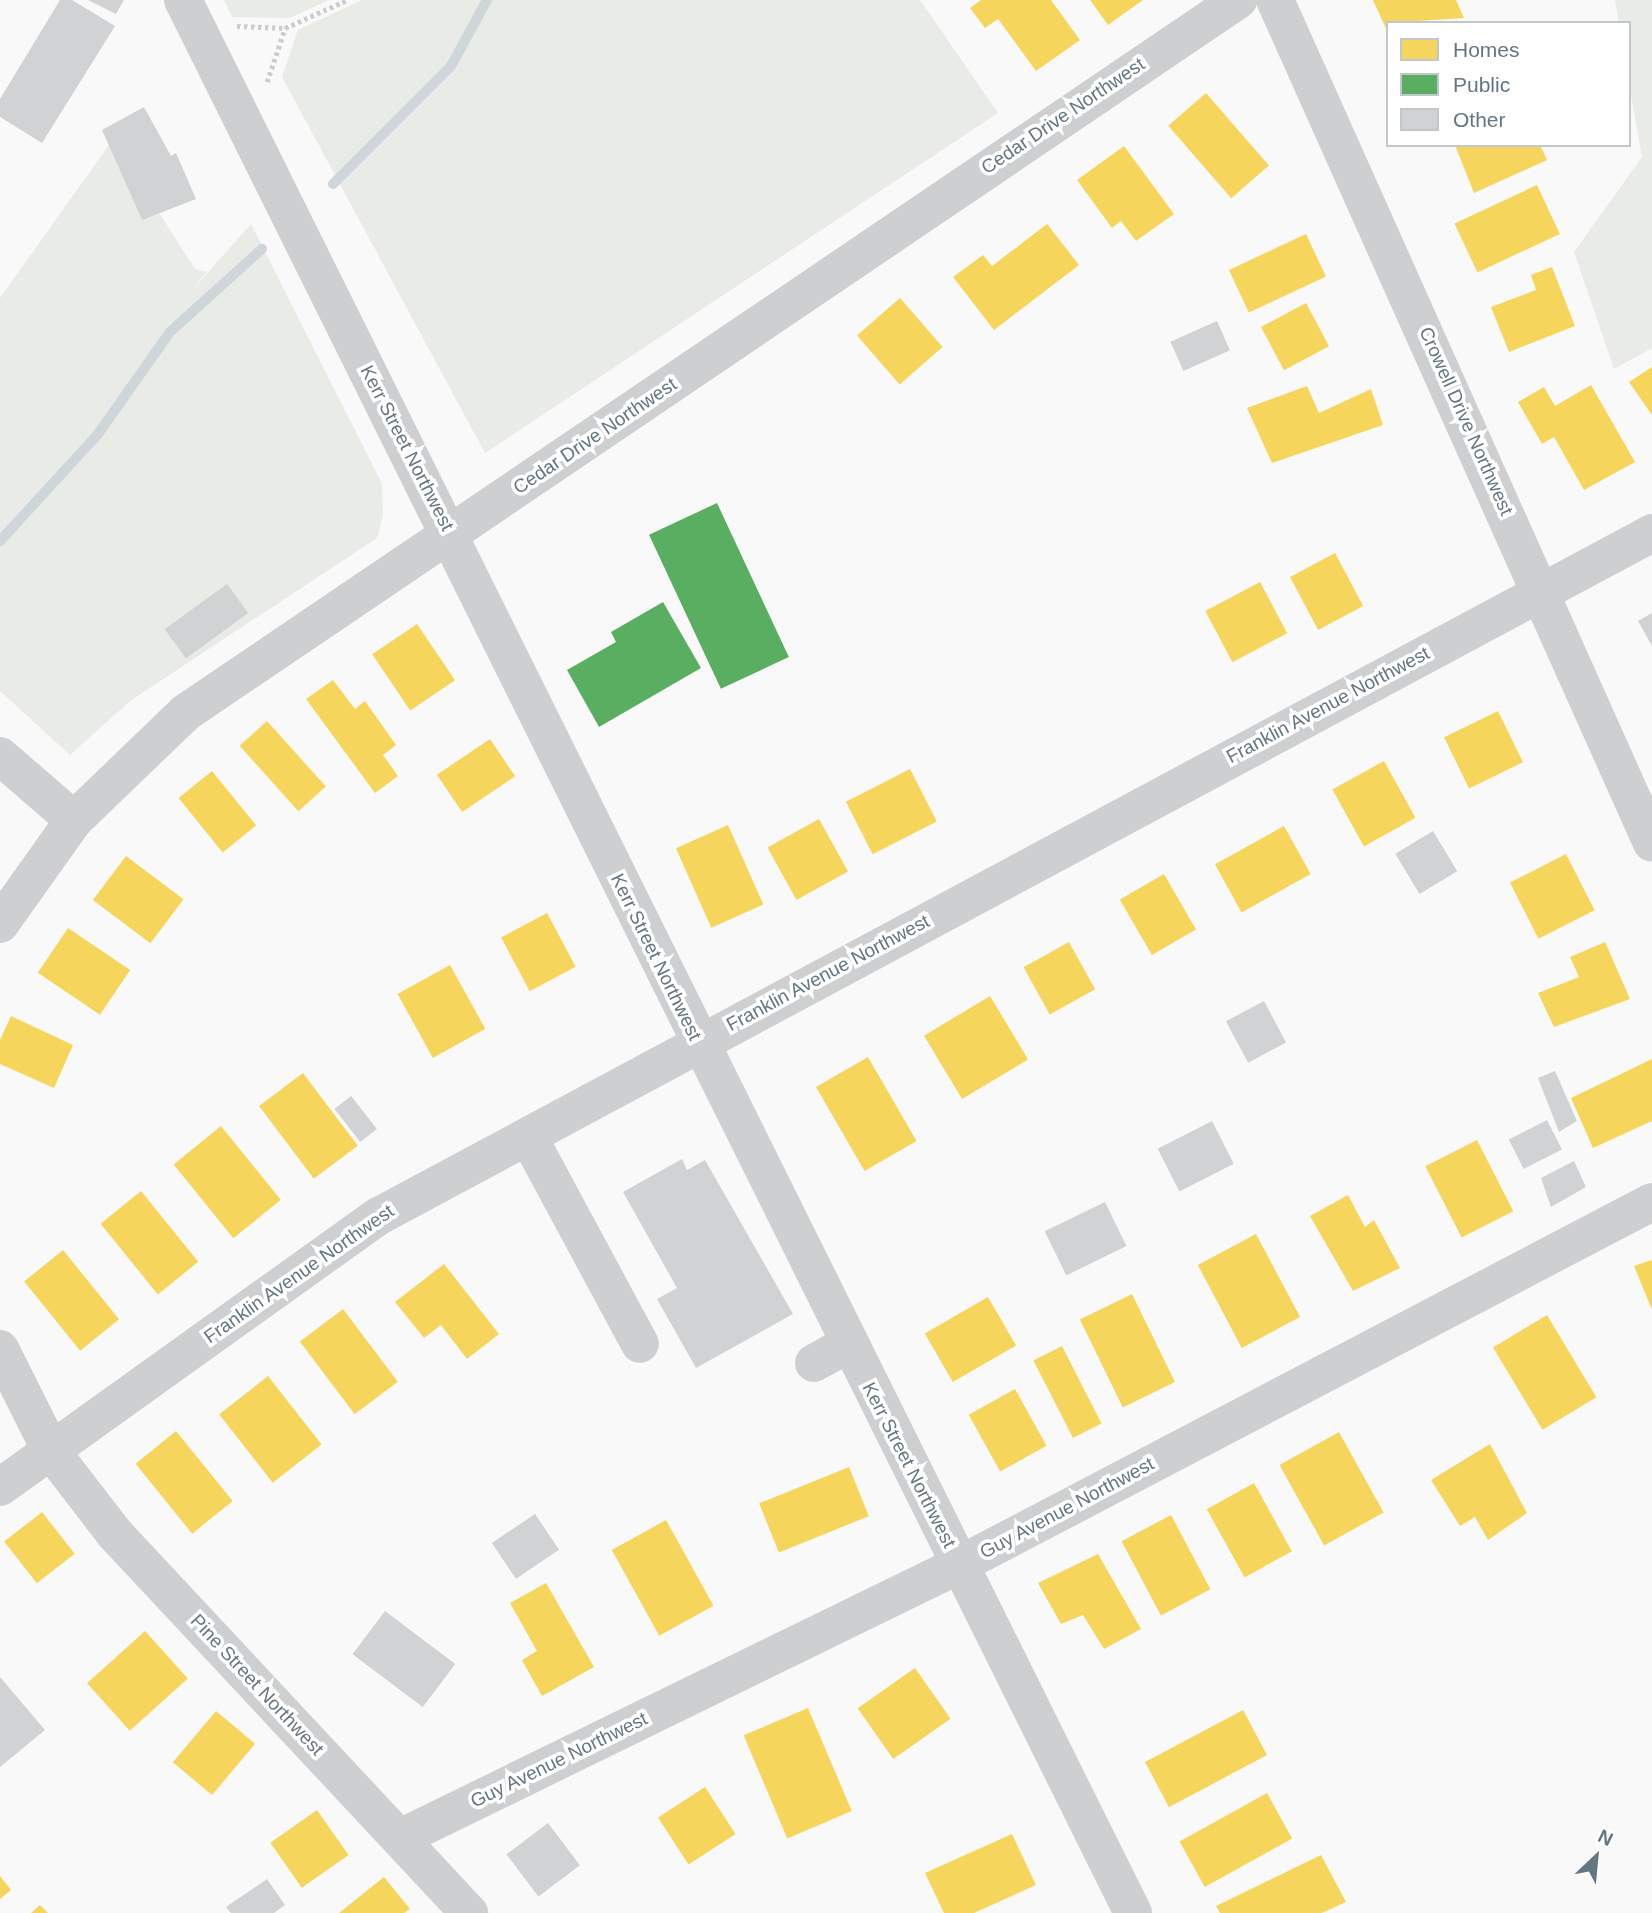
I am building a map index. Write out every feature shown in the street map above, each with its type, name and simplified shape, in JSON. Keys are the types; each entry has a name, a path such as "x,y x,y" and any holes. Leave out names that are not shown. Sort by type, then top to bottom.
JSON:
{"street":[{"name":"Kerr Street Northwest","path":"183,0 451,535 697,1043 1133,1913"},
{"name":"Cedar Drive Northwest","path":"0,924 74,820 185,713 1238,0"},
{"name":"Crowell Drive Northwest","path":"1275,0 1543,590 1652,843"},
{"name":"Franklin Avenue Northwest","path":"0,1487 379,1216 697,1043 1652,533"},
{"path":"0,756 74,820"},
{"path":"536,1152 640,1344"},
{"name":"Guy Avenue Northwest","path":"400,1838 960,1564 1652,1202"},
{"path":"814,1363 848,1344"},
{"path":"0,1349 51,1451"},
{"name":"Pine Street Northwest","path":"51,1451 115,1534 469,1913"}],"path":[{"path":"232,26 285,27 347,0"},
{"path":"264,90 285,27"}],"shaded area":[{"path":"224,0 329,0 290,18 232,17"},
{"path":"362,0 920,0 998,113 485,453 282,77 298,30"},
{"path":"1615,0 1652,0 1652,348 1614,369 1574,252 1642,157 1631,95 1631,21 1619,21"},
{"path":"109,145 142,220 159,213 195,269 207,272 188,295 251,224 382,484 383,515 377,538 130,701 70,755 0,691 0,298"}],"building: Homes":[{"path":"981,0 1051,0 1080,40 1036,71 998,19 985,28 970,8"},
{"path":"1090,0 1143,0 1108,25"},
{"path":"1373,0 1456,0 1464,18 1386,21 1386,29"},
{"path":"1206,93 1269,165 1231,198 1168,126"},
{"path":"1124,146 1174,214 1136,241 1121,221 1112,228 1077,180"},
{"path":"1456,147 1541,147 1547,160 1474,193"},
{"path":"1537,185 1560,234 1477,272 1455,223"},
{"path":"1047,224 1079,265 994,330 953,277 983,255 992,266"},
{"path":"1306,234 1326,277 1249,313 1229,270"},
{"path":"1552,267 1575,326 1509,352 1491,307 1536,290 1531,275"},
{"path":"900,298 943,347 900,384 857,335"},
{"path":"1306,303 1329,346 1284,370 1261,327"},
{"path":"1652,367 1652,415 1629,382"},
{"path":"1591,385 1635,462 1584,490 1554,437 1542,444 1518,402 1544,387 1555,406"},
{"path":"1307,386 1319,413 1371,389 1383,425 1272,463 1247,408"},
{"path":"1335,553 1363,606 1318,630 1290,577"},
{"path":"1260,582 1287,633 1232,662 1205,611"},
{"path":"417,624 455,680 410,711 372,654"},
{"path":"333,680 355,709 365,701 396,745 383,755 398,776 375,793 306,699"},
{"path":"1498,711 1523,762 1469,789 1444,737"},
{"path":"267,721 326,786 298,811 240,746"},
{"path":"490,739 515,776 462,812 437,775"},
{"path":"1384,761 1416,818 1364,846 1332,790"},
{"path":"910,769 937,822 873,854 846,802"},
{"path":"212,771 256,825 223,852 179,798"},
{"path":"819,819 848,871 796,900 767,848"},
{"path":"728,825 763,904 711,928 676,848"},
{"path":"1284,826 1311,874 1242,912 1215,864"},
{"path":"1566,854 1595,910 1538,939 1510,883"},
{"path":"126,856 184,899 150,943 93,900"},
{"path":"1164,874 1196,929 1152,955 1120,900"},
{"path":"547,913 576,967 530,991 501,937"},
{"path":"68,928 130,970 100,1015 38,973"},
{"path":"1069,942 1095,989 1050,1014 1024,967"},
{"path":"1605,942 1630,999 1554,1027 1538,993 1579,977 1570,957"},
{"path":"450,965 485,1029 433,1058 398,994"},
{"path":"990,996 1028,1059 962,1099 924,1036"},
{"path":"11,1016 73,1045 54,1088 0,1064 0,1040"},
{"path":"868,1057 916,1141 865,1171 816,1087"},
{"path":"1652,1059 1652,1121 1593,1148 1571,1098"},
{"path":"303,1073 358,1146 314,1179 259,1106"},
{"path":"221,1126 281,1200 233,1238 174,1164"},
{"path":"1477,1140 1513,1211 1462,1238 1425,1166"},
{"path":"141,1191 198,1262 158,1294 101,1224"},
{"path":"1348,1195 1365,1227 1374,1220 1400,1268 1353,1291 1310,1216"},
{"path":"1256,1234 1300,1317 1242,1348 1198,1265"},
{"path":"63,1250 119,1319 80,1351 24,1281"},
{"path":"1652,1260 1652,1310 1634,1266"},
{"path":"444,1264 499,1334 467,1359 441,1325 424,1338 395,1302"},
{"path":"1132,1294 1175,1382 1123,1408 1080,1319"},
{"path":"988,1297 1016,1345 953,1382 925,1334"},
{"path":"343,1309 398,1382 355,1414 300,1341"},
{"path":"1547,1315 1596,1397 1542,1430 1493,1347"},
{"path":"1062,1346 1101,1424 1073,1438 1033,1361"},
{"path":"268,1376 322,1445 273,1483 219,1414"},
{"path":"1015,1389 1047,1446 1000,1472 969,1415"},
{"path":"176,1431 233,1501 192,1534 136,1464"},
{"path":"1339,1432 1384,1512 1324,1545 1280,1465"},
{"path":"1490,1444 1527,1513 1488,1540 1475,1517 1460,1526 1431,1480"},
{"path":"849,1467 869,1516 779,1552 759,1503"},
{"path":"1254,1483 1292,1551 1245,1577 1207,1509"},
{"path":"42,1512 75,1554 37,1583 4,1542"},
{"path":"1171,1515 1210,1589 1161,1615 1122,1541"},
{"path":"666,1520 714,1606 659,1636 612,1550"},
{"path":"1098,1554 1141,1629 1104,1649 1083,1615 1061,1624 1038,1583"},
{"path":"546,1583 594,1667 542,1696 522,1660 537,1651 510,1603"},
{"path":"145,1631 188,1679 130,1731 87,1683"},
{"path":"915,1668 951,1719 893,1759 858,1708"},
{"path":"808,1708 852,1811 787,1838 744,1735"},
{"path":"1243,1710 1267,1755 1169,1807 1145,1762"},
{"path":"216,1711 255,1744 212,1795 173,1762"},
{"path":"705,1787 735,1834 689,1864 658,1817"},
{"path":"1267,1793 1292,1838 1205,1887 1180,1841"},
{"path":"317,1810 349,1855 302,1888 270,1843"},
{"path":"1012,1834 1036,1885 974,1913 944,1913 925,1873"},
{"path":"1321,1855 1346,1902 1322,1913 1220,1913 1216,1906"},
{"path":"0,1876 11,1890 0,1899"},
{"path":"384,1877 410,1909 404,1913 339,1913"},
{"path":"40,1905 48,1913 31,1913"}],"building: Public":[{"path":"717,503 789,657 721,689 649,535"},
{"path":"663,602 701,668 599,727 567,670 616,642 611,632"}],"building: Other":[{"path":"60,0 72,0 115,26 42,143 0,117 0,99"},
{"path":"88,0 124,0 116,14"},
{"path":"144,107 171,156 176,153 196,199 142,220 102,130"},
{"path":"1217,321 1230,350 1183,371 1170,342"},
{"path":"227,584 248,613 186,658 165,629"},
{"path":"1652,613 1652,646 1638,621"},
{"path":"1433,831 1457,871 1419,894 1395,854"},
{"path":"1264,1001 1286,1042 1248,1063 1226,1021"},
{"path":"1555,1071 1577,1121 1559,1132 1538,1078"},
{"path":"351,1096 377,1129 360,1142 334,1109"},
{"path":"1547,1120 1562,1149 1524,1169 1509,1140"},
{"path":"1212,1121 1234,1164 1179,1191 1158,1149"},
{"path":"682,1159 687,1170 705,1160 793,1314 696,1368 657,1299 677,1288 623,1192"},
{"path":"1574,1161 1586,1187 1551,1207 1541,1178"},
{"path":"1105,1202 1126,1246 1066,1275 1045,1231"},
{"path":"535,1514 559,1550 516,1579 492,1543"},
{"path":"385,1611 455,1664 423,1707 353,1654"},
{"path":"0,1677 45,1730 0,1767"},
{"path":"548,1823 580,1865 538,1897 506,1854"},
{"path":"267,1879 285,1905 274,1913 231,1913 226,1907"}],"waterway":[{"path":"333,184 451,66 487,0"},
{"path":"0,541 98,434 170,332 262,249"}]}
